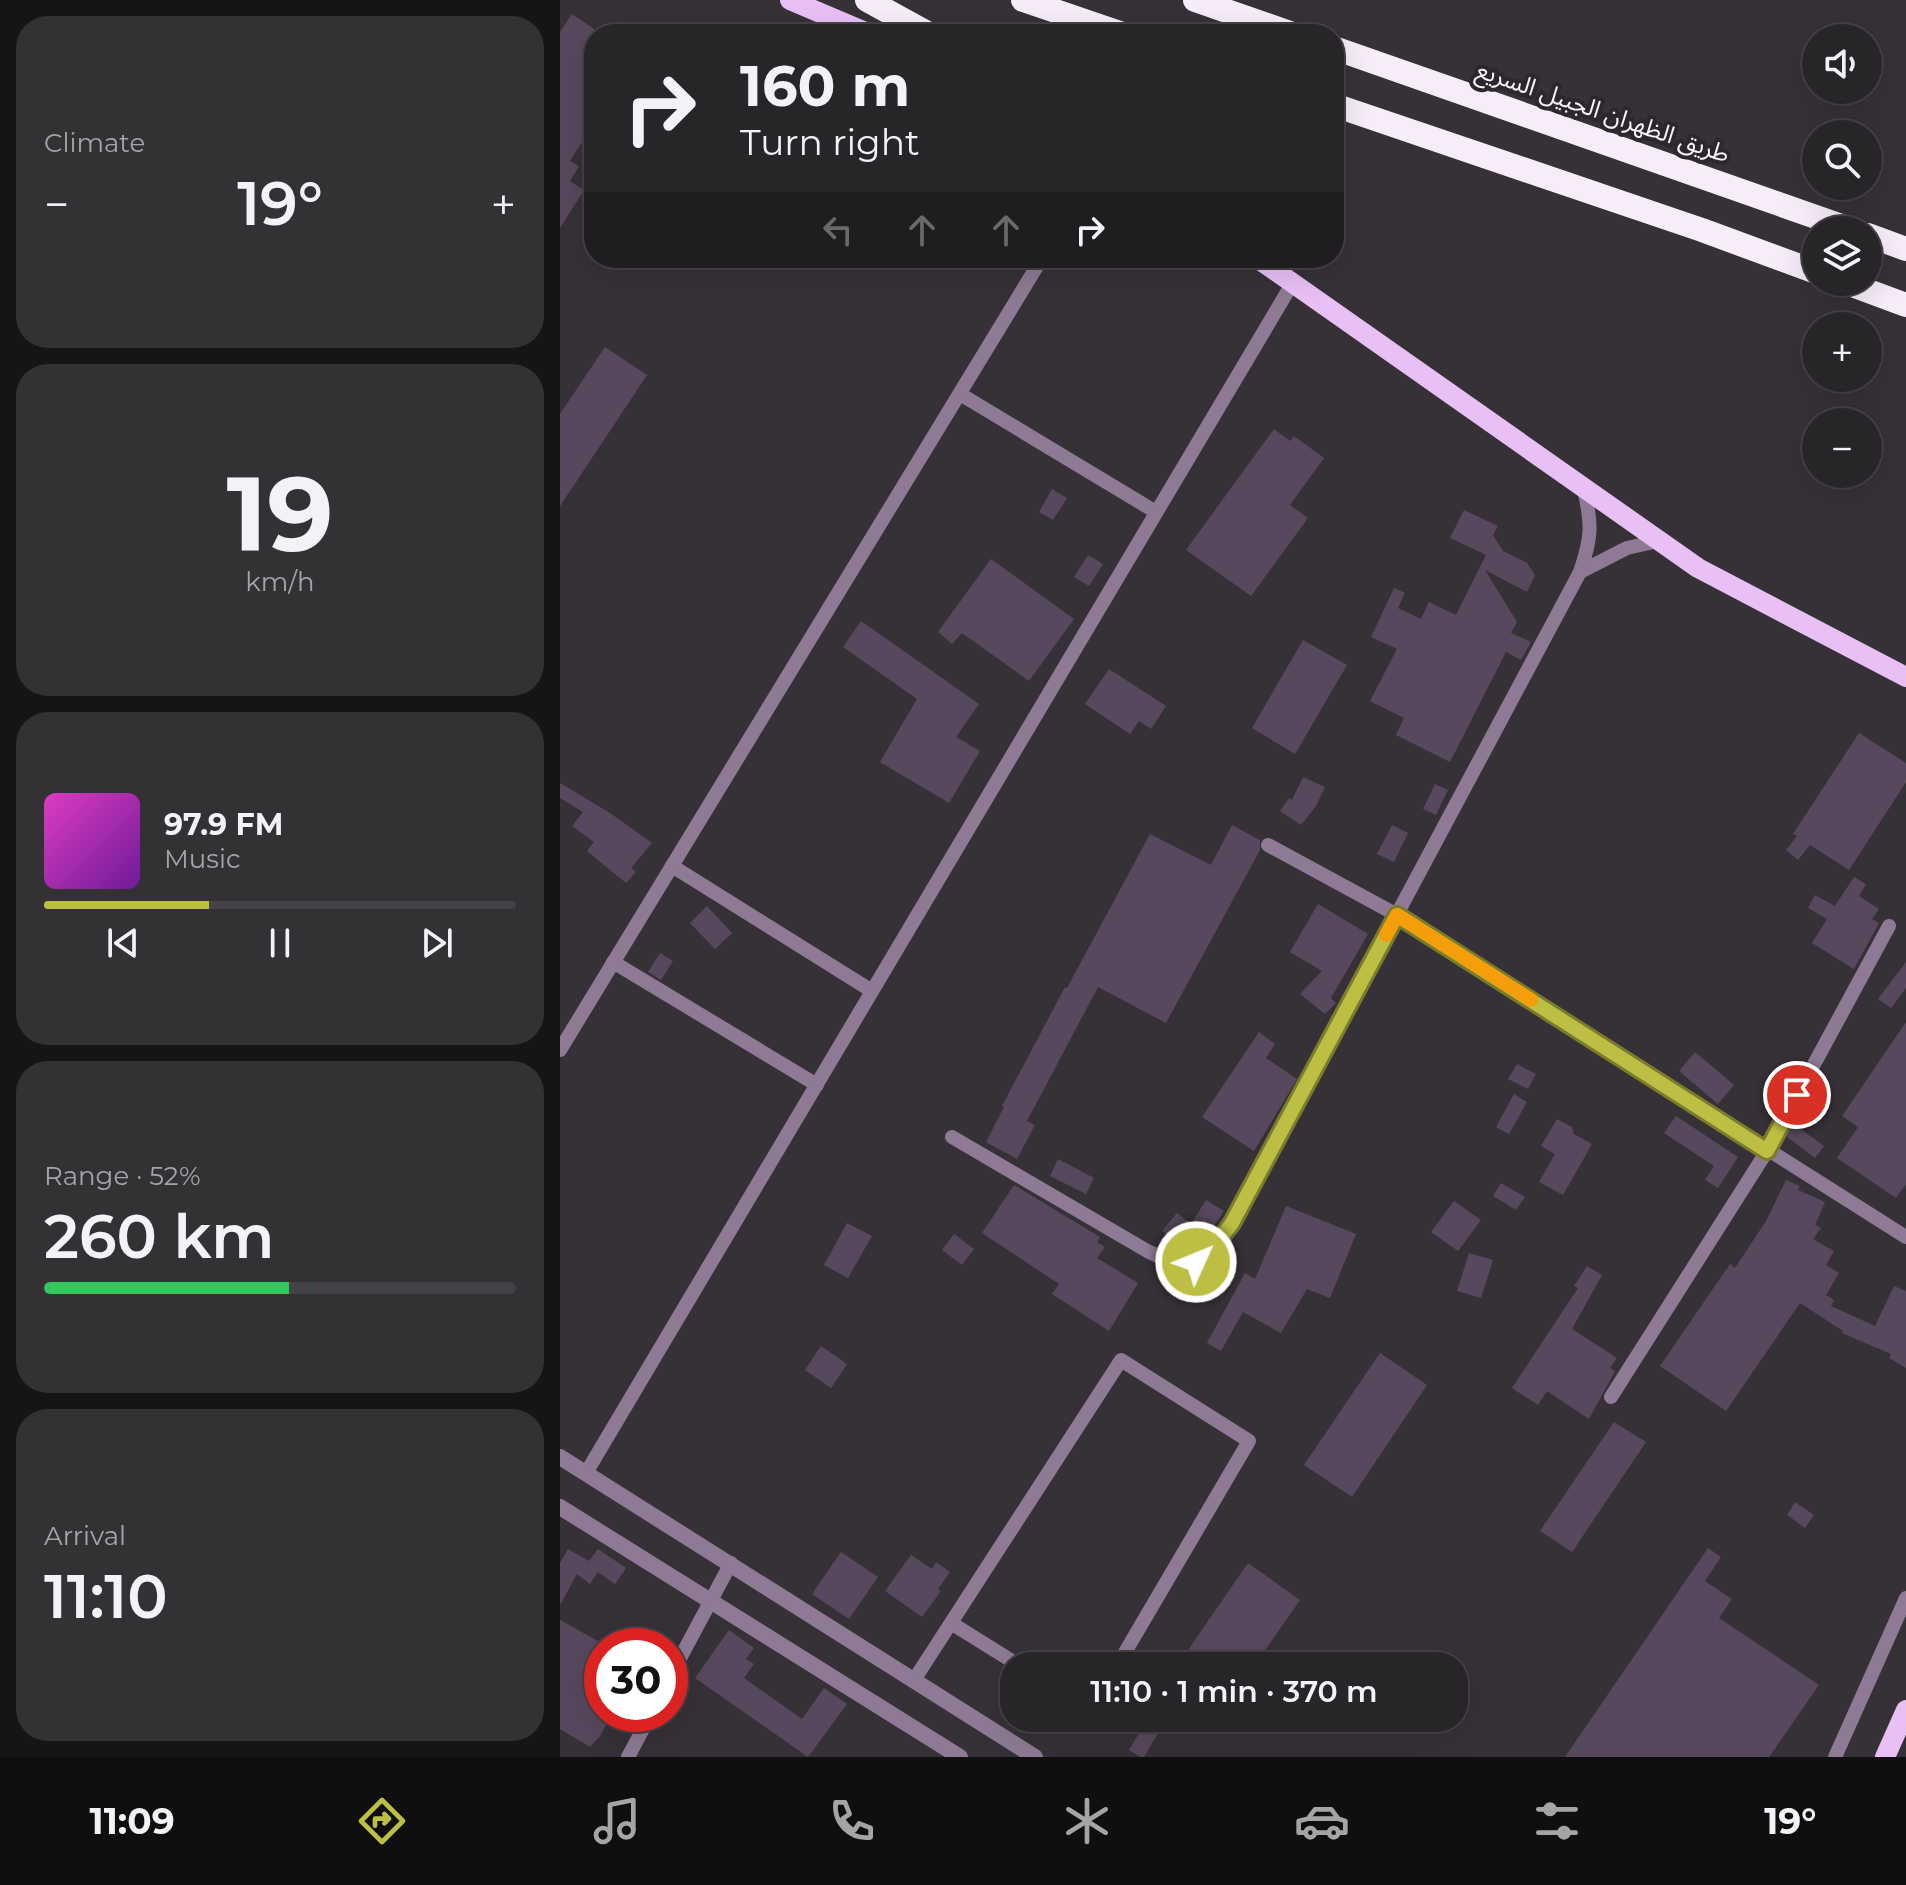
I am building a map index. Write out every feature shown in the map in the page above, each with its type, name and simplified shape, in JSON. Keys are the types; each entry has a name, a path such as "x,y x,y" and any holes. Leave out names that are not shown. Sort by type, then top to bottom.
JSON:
{"highway":[{"path":"867,0 911,24"},
{"path":"1023,0 1094,24"},
{"path":"1195,0 1264,24"},
{"name":"طريق الظهران الجبيل السريع","path":"1344,52 1813,216"},
{"path":"1344,108 1802,267"},
{"path":"1882,240 1906,249"},
{"path":"1882,296 1906,305"}],"main road":[{"path":"790,0 846,24"},
{"path":"1270,268 1698,568 1906,677"},
{"path":"1885,1757 1906,1710"}],"street":[{"path":"560,1050 1036,268"},
{"path":"586,1473 1292,284"},
{"path":"960,394 1156,512"},
{"path":"952,1137 1149,1252 1177,1264 1196,1262 1214,1247 1232,1223 1580,572 1590,542 1590,517 1584,489"},
{"path":"1580,572 1627,548 1658,541"},
{"path":"1268,845 1397,915 1906,1237"},
{"path":"672,866 872,991"},
{"path":"1611,1397 1767,1151 1889,926"},
{"path":"613,962 817,1085"},
{"path":"914,1680 1121,1360 1249,1441 1125,1652"},
{"path":"560,1457 1035,1757"},
{"path":"560,1507 960,1757"},
{"path":"688,1643 731,1563"},
{"path":"1835,1757 1906,1598"},
{"path":"951,1623 1000,1654"},
{"path":"628,1757 641,1732"}],"building":[{"path":"572,14 587,24 584,24 584,139 570,161 579,166 570,181 584,190 560,228 560,32"},
{"path":"605,347 647,375 560,506 560,414"},
{"path":"1274,429 1290,441 1294,436 1324,458 1290,505 1308,518 1251,596 1186,550"},
{"path":"1052,489 1067,498 1053,520 1039,512"},
{"path":"1464,510 1498,526 1493,535 1503,551 1527,563 1535,575 1527,592 1485,570 1517,622 1511,633 1531,642 1521,660 1506,652 1450,762 1396,735 1404,718 1370,701 1397,649 1371,637 1394,588 1405,593 1398,608 1421,619 1429,602 1456,615 1486,555 1450,538"},
{"path":"1088,555 1103,564 1089,586 1074,577"},
{"path":"991,559 1074,619 1029,681 962,633 952,644 938,632"},
{"path":"861,621 979,704 956,737 980,751 949,803 880,762 917,699 843,647"},
{"path":"1303,640 1347,665 1295,754 1252,728"},
{"path":"1109,669 1166,706 1151,729 1139,721 1130,734 1085,704"},
{"path":"1859,733 1906,763 1906,782 1849,870 1810,845 1798,860 1786,850 1797,836 1793,834"},
{"path":"1303,777 1325,787 1316,806 1301,825 1280,811 1289,798 1292,800"},
{"path":"560,783 652,843 631,868 636,872 626,883 587,851 594,842 572,826 583,812 560,798"},
{"path":"1435,784 1448,790 1436,815 1423,809"},
{"path":"1232,825 1260,840 1260,850 1166,1023 1098,987 1027,1121 1035,1125 1017,1159 986,1142 1065,987 1150,834 1211,865"},
{"path":"1392,825 1408,833 1394,862 1377,854"},
{"path":"1854,877 1866,884 1859,896 1879,909 1872,919 1879,923 1854,969 1812,943 1827,919 1808,908 1815,895 1835,906"},
{"path":"1318,904 1368,934 1331,998 1336,1003 1325,1014 1300,994 1322,971 1290,952"},
{"path":"707,906 732,933 715,949 690,923"},
{"path":"660,953 673,961 661,980 648,972"},
{"path":"1906,962 1906,988 1891,1008 1878,999"},
{"path":"1906,1022 1906,1184 1896,1198 1837,1158 1858,1127 1842,1116"},
{"path":"1259,1032 1275,1044 1266,1058 1297,1079 1254,1151 1202,1117"},
{"path":"1695,1052 1734,1085 1718,1104 1679,1071"},
{"path":"1517,1064 1536,1074 1528,1089 1508,1079"},
{"path":"1514,1094 1527,1102 1509,1134 1496,1127"},
{"path":"1799,1113 1809,1120 1802,1130 1824,1146 1815,1158 1786,1136"},
{"path":"1676,1116 1738,1157 1718,1188 1705,1180 1714,1166 1664,1133"},
{"path":"1557,1119 1592,1144 1563,1195 1539,1182 1555,1154 1541,1146"},
{"path":"1058,1159 1094,1178 1086,1194 1050,1176"},
{"path":"1786,1180 1800,1186 1798,1190 1825,1202 1815,1225 1821,1228 1813,1239 1834,1251 1826,1265 1839,1273 1826,1295 1834,1300 1831,1306 1875,1326 1894,1286 1906,1291 1906,1368 1889,1358 1891,1354 1842,1333 1800,1303 1726,1411 1660,1366 1730,1264 1735,1268 1766,1221"},
{"path":"1501,1183 1525,1197 1516,1210 1493,1196"},
{"path":"1014,1185 1100,1237 1097,1242 1105,1247 1097,1258 1138,1283 1109,1331 1052,1294 1059,1284 982,1233"},
{"path":"1206,1200 1224,1211 1190,1251 1162,1231 1177,1213 1191,1224"},
{"path":"1454,1201 1481,1220 1458,1251 1431,1232"},
{"path":"1286,1206 1356,1234 1330,1298 1307,1289 1281,1333 1243,1312 1221,1351 1207,1343 1245,1273 1255,1279"},
{"path":"847,1223 872,1236 848,1278 824,1265"},
{"path":"954,1234 974,1249 962,1265 942,1250"},
{"path":"1469,1253 1493,1260 1481,1298 1457,1291"},
{"path":"1587,1266 1602,1275 1572,1329 1617,1358 1610,1368 1615,1371 1589,1419 1547,1391 1538,1405 1512,1388 1578,1288 1574,1286"},
{"path":"821,1346 847,1364 831,1388 805,1370"},
{"path":"1380,1353 1427,1385 1352,1497 1304,1465"},
{"path":"1614,1422 1646,1442 1572,1552 1540,1531"},
{"path":"1795,1502 1814,1515 1805,1528 1787,1515"},
{"path":"1708,1548 1721,1557 1705,1581 1732,1599 1719,1618 1819,1685 1769,1757 1565,1757"},
{"path":"568,1549 589,1561 598,1549 626,1568 615,1584 598,1572 590,1584 577,1574 560,1605 560,1563"},
{"path":"841,1552 878,1577 849,1619 812,1594"},
{"path":"911,1555 932,1569 936,1562 950,1572 922,1617 885,1591"},
{"path":"1248,1563 1300,1600 1264,1652 1187,1652"},
{"path":"560,1620 584,1633 584,1732 602,1732 590,1747 560,1729"},
{"path":"729,1630 754,1648 746,1659 754,1664 744,1678 802,1719 824,1688 847,1704 808,1757 695,1678"},
{"path":"1140,1732 1159,1732 1144,1757 1129,1750"}],"slow traffic":[{"path":"1386,935 1397,915 1531,1000"}],"route":[{"path":"1196,1262 1214,1247 1232,1223 1397,915 1767,1151 1797,1095"}]}
